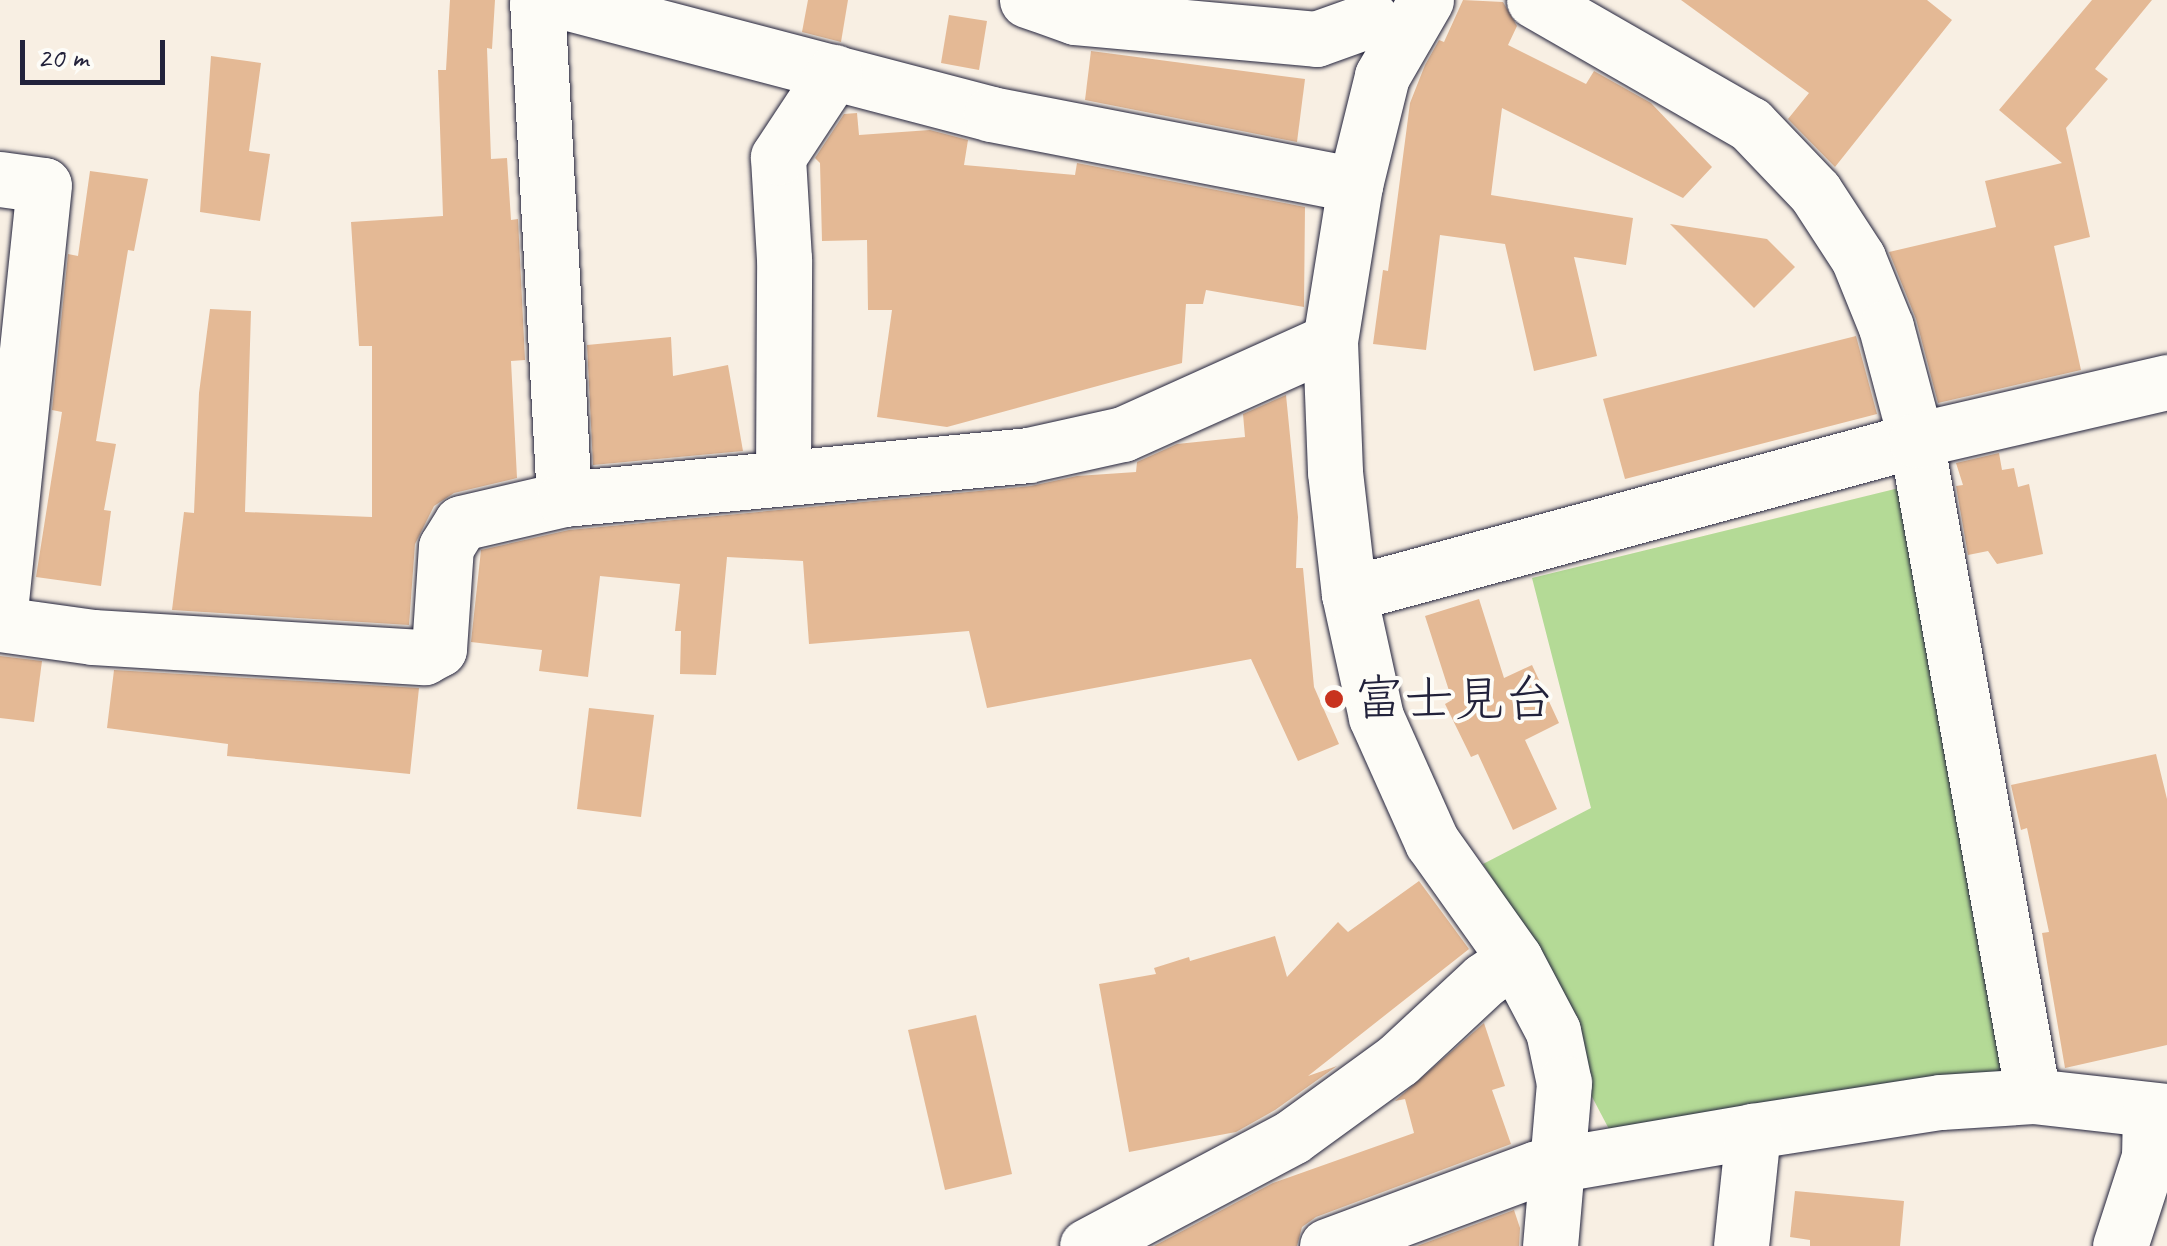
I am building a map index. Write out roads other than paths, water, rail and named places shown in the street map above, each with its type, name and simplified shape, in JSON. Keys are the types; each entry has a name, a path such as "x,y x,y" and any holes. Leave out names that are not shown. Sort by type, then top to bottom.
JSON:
{"street":[{"path":"537,0 564,498"},
{"path":"557,0 990,114 1355,185"},
{"path":"1027,0 1075,16 1316,39 1372,10 1382,76"},
{"path":"1426,0 1382,76 1355,185 1330,342 1334,472 1349,594 1376,717 1432,842 1515,959 1546,1017 1556,1049 1564,1083 1560,1165 1550,1246"},
{"path":"1534,0 1750,124 1815,192 1858,258 1886,328 1916,440 2033,1096"},
{"path":"782,478 784,259 778,157 834,72"},
{"path":"0,178 44,185 0,613"},
{"path":"0,624 92,636 424,657 439,649 446,546 461,523 564,498 1028,455 1124,434 1330,342"},
{"path":"1349,594 1916,440 2167,382"},
{"path":"1088,1246 1292,1137 1398,1060 1484,980 1515,959"},
{"path":"1327,1246 1537,1168 1941,1102 2033,1096 2158,1110 2149,1157 2120,1246"},
{"path":"1740,1246 1753,1131"}],"place":[{"name":"富士見台","path":"1334,699"}]}
